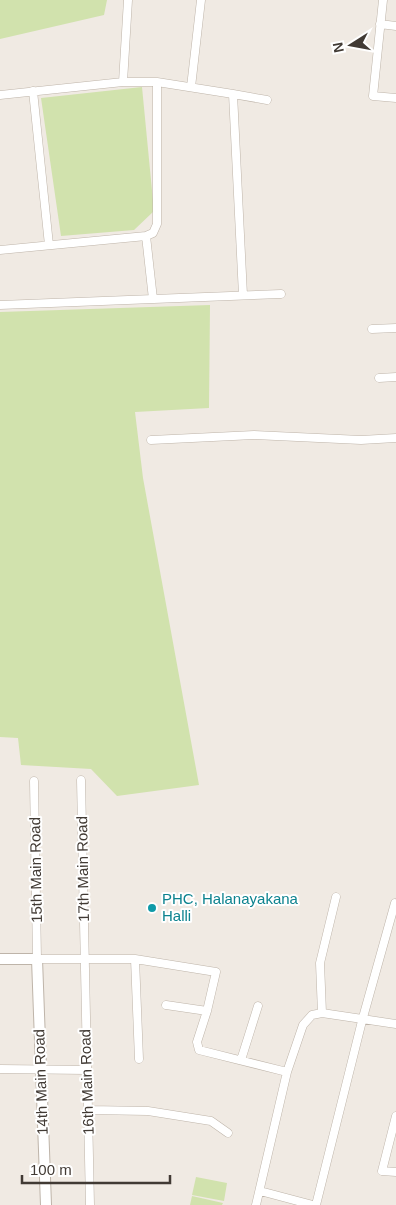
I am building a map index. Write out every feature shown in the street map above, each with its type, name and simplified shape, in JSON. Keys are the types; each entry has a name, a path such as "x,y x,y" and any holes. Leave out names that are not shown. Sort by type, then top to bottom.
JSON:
{"street":[{"path":"123,82 128,0"},
{"path":"191,87 202,0"},
{"path":"383,0 373,96 396,98"},
{"path":"380,24 396,26"},
{"path":"0,95 123,82 157,82 266,100"},
{"path":"0,250 146,236 153,232 157,224 157,82"},
{"path":"33,91 49,245"},
{"path":"234,94 242,295"},
{"path":"146,236 153,299"},
{"path":"0,305 281,294"},
{"path":"372,329 396,328"},
{"path":"379,378 396,377"},
{"path":"151,440 254,435 361,440 396,438"},
{"name":"15th Main Road","path":"34,780 38,959"},
{"name":"17th Main Road","path":"81,780 84,959"},
{"path":"322,1013 320,963 336,897"},
{"path":"260,1191 314,1205 395,903"},
{"path":"135,958 139,1059"},
{"path":"0,959 135,958 216,972 207,1011 197,1042 199,1050 287,1072"},
{"name":"14th Main Road","path":"38,959 46,1205"},
{"name":"16th Main Road","path":"84,959 90,1205"},
{"path":"166,1005 207,1011"},
{"path":"241,1060 258,1006"},
{"path":"256,1205 287,1072 302,1025 312,1015 322,1013 341,1014 362,1021 396,1024"},
{"path":"0,1069 87,1070"},
{"path":"89,1110 148,1111 211,1121 228,1134"},
{"path":"396,1116 382,1171 396,1172"}],"green space":[{"path":"0,0 107,0 104,15 0,39"},
{"path":"142,87 154,211 134,230 61,236 41,98"},
{"path":"210,305 209,408 135,412 143,478 199,785 117,796 91,769 21,765 18,738 0,737 0,312"},
{"path":"196,1177 227,1183 224,1201 192,1195"},
{"path":"192,1196 223,1203 222,1205 190,1205"}],"place":[{"name":"PHC, Halanayakana Halli","path":"152,908"}]}
